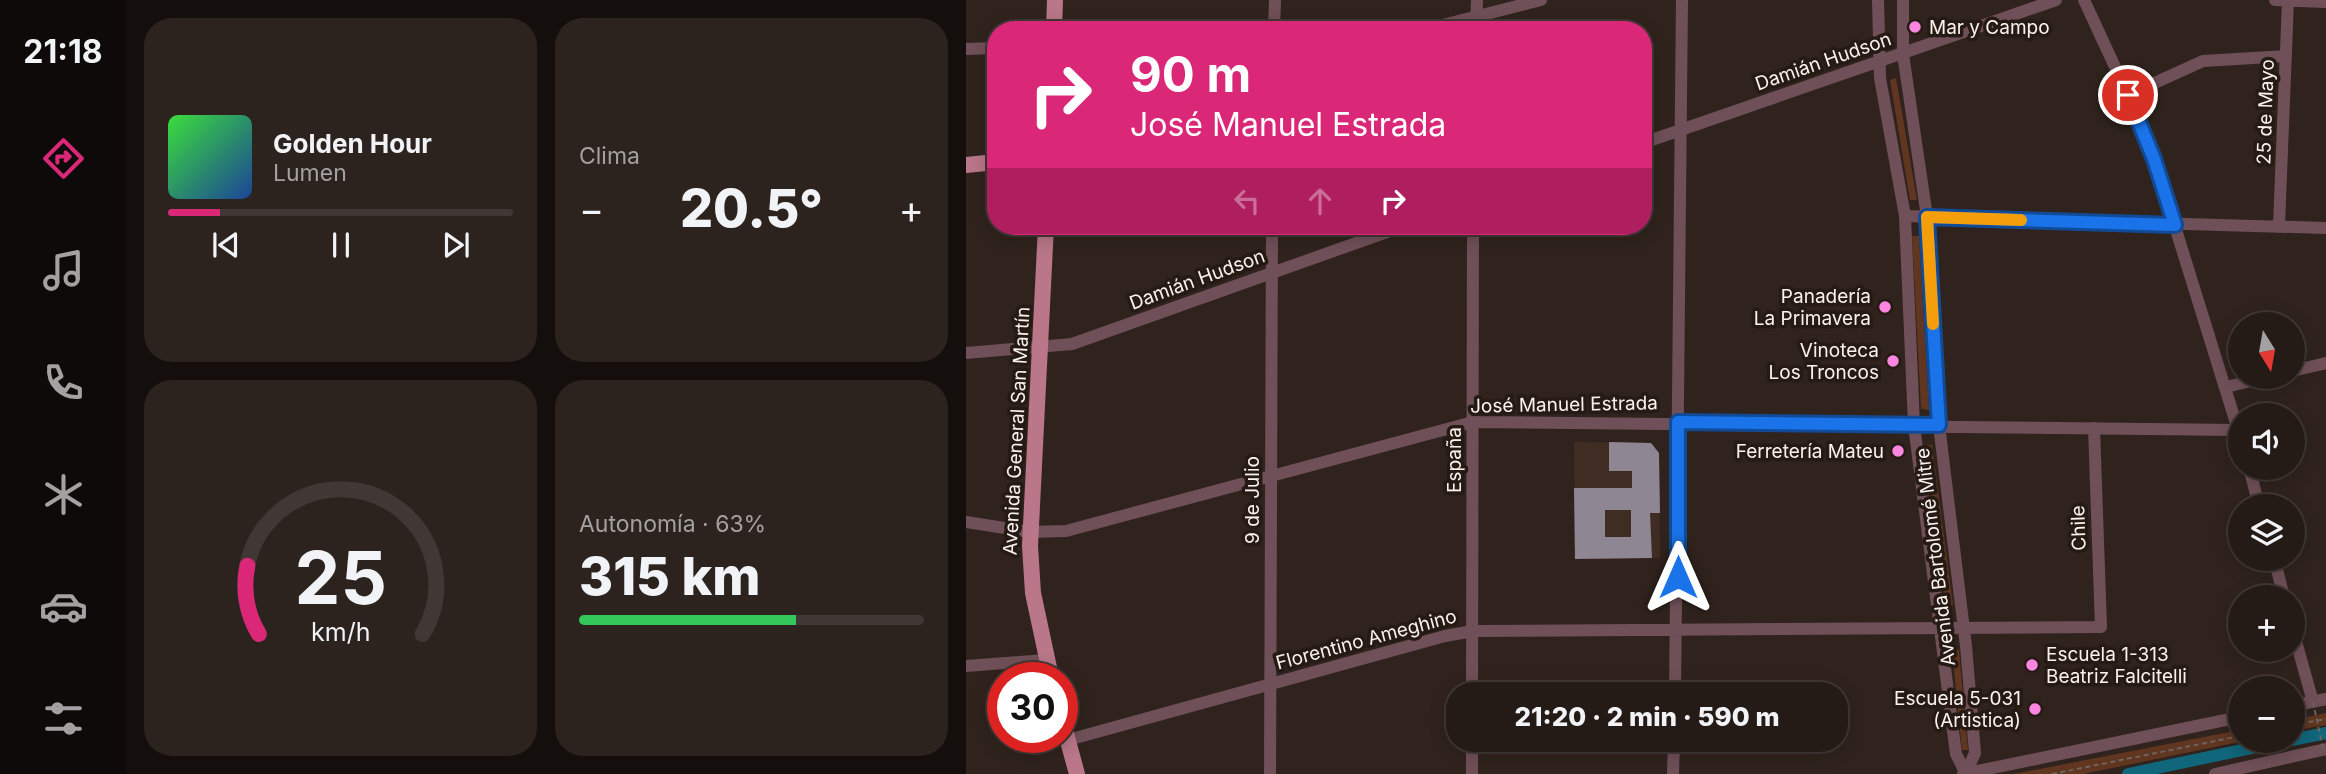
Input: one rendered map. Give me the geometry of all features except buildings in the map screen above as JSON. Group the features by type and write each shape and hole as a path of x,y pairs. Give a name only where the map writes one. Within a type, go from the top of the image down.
{"main road":[{"path":"1054,21 1055,0"},
{"path":"966,165 987,163"},
{"name":"Avenida General San Martín","path":"1046,235 1030,532 1032,593 1046,660"},
{"path":"1071,753 1077,774"}],"street":[{"path":"1274,21 1275,0"},
{"path":"1476,21 1477,0"},
{"path":"1482,21 1541,0"},
{"path":"1675,682 1682,0"},
{"name":"Avenida Bartolomé Mitre","path":"1878,0 1878,62 1905,216 1914,425 1956,754 1965,774"},
{"name":"Avenida Bartolomé Mitre","path":"1903,0 1903,54 1927,217 1939,425 1964,627 1975,752 1965,774"},
{"name":"Damián Hudson","path":"1652,140 2056,0"},
{"path":"2084,0 2154,159 2231,403"},
{"path":"2275,0 2326,2"},
{"name":"25 de Mayo","path":"2279,226 2288,0"},
{"path":"966,49 987,48"},
{"path":"2128,95 2203,61 2286,56"},
{"path":"1905,216 2326,228"},
{"name":"9 de Julio","path":"1270,774 1272,235"},
{"name":"Damián Hudson","path":"966,353 1072,344 1378,235"},
{"name":"España","path":"1472,682 1473,235"},
{"path":"2305,368 2326,363"},
{"name":"José Manuel Estrada","path":"966,522 1030,532 1066,531 1473,422 1939,425 2228,433"},
{"name":"Chile","path":"2094,428 2101,627"},
{"name":"Florentino Ameghino","path":"1078,737 1445,636 1472,631 2101,627"},
{"path":"966,666 1046,660"},
{"path":"2305,662 2319,701"},
{"path":"1965,774 2228,719"},
{"path":"2215,774 2325,749"},
{"path":"1472,752 1472,774"},
{"path":"1673,774 1674,752"}],"path":[{"path":"2319,701 2317,720 2325,749"},
{"path":"2305,722 2326,719"},
{"path":"2052,774 2228,738"}],"shaded area":[{"path":"1896,78 1917,200 1910,200 1890,80"},
{"path":"1912,236 1919,236 1929,410 1921,409"},
{"path":"1574,442 1651,443 1659,453 1660,558 1575,559"},
{"path":"1925,445 1932,445 1953,605 1945,605"},
{"path":"1952,650 1959,650 1968,750 1962,750"},
{"path":"2326,713 2326,725 2305,729 2305,717"},
{"path":"2228,732 2228,744 2083,774 2014,774"}],"waterway":[{"path":"2305,737 2326,733"},
{"path":"2128,774 2228,753"}],"slow traffic":[{"path":"1933,324 1927,217 2021,220"}],"place":[{"name":"Mar y Campo","path":"1915,27"},
{"name":"Panadería La Primavera","path":"1885,307"},
{"name":"Vinoteca Los Troncos","path":"1893,361"},
{"name":"Ferretería Mateu","path":"1898,451"},
{"name":"Escuela 1-313 Beatriz Falcitelli","path":"2032,665"},
{"name":"Escuela 5-031 (Artistica)","path":"2035,709"}],"route":[{"path":"1678,577 1678,422 1939,425 1927,217 2175,225 2154,159 2128,95"}]}
